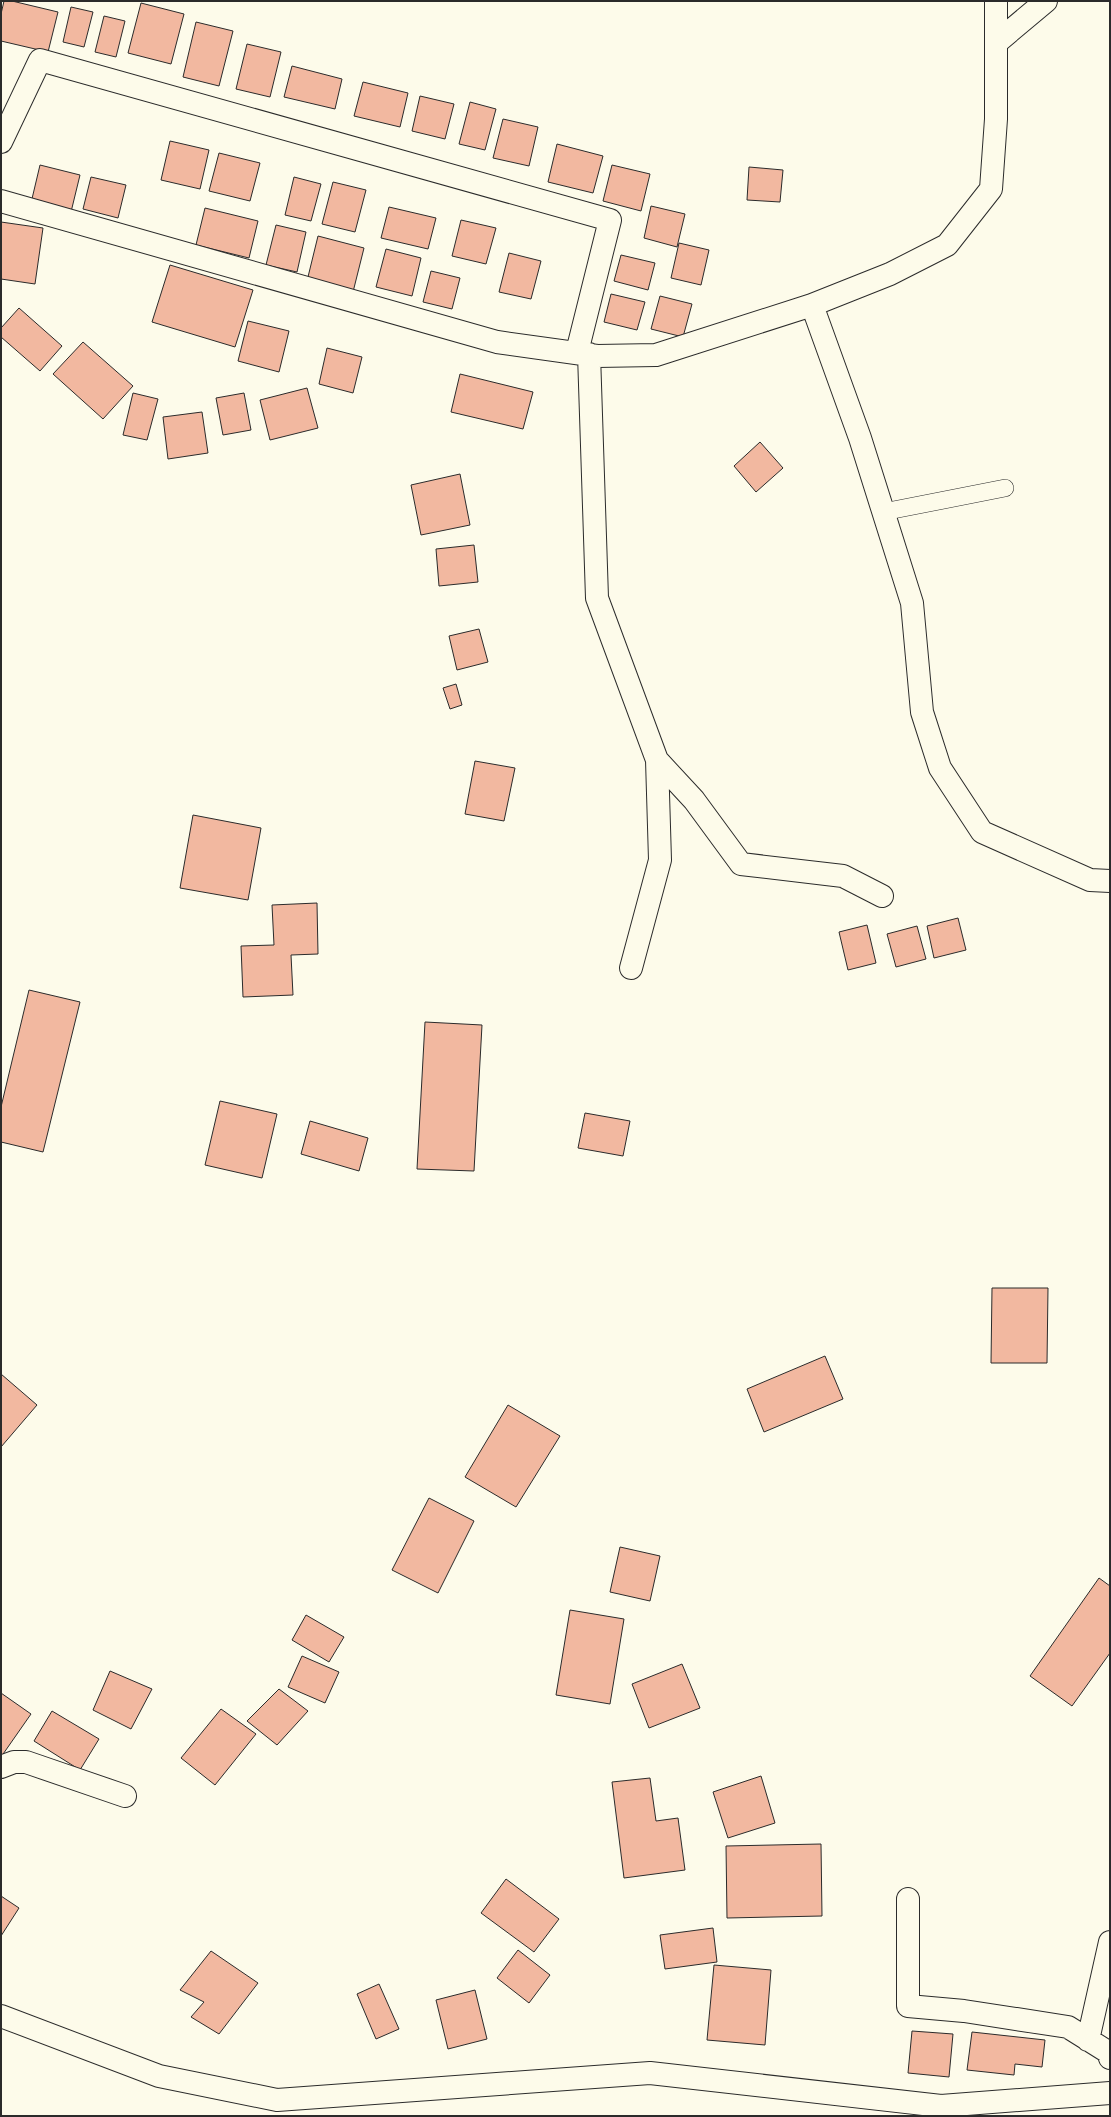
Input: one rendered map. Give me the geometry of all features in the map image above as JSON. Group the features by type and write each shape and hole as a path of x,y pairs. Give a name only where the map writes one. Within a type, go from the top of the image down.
{"street":[{"path":"1,201 497,342 597,356 656,354 812,305 890,274 947,245 991,189 996,119 996,1"},
{"path":"996,43 1046,1"},
{"path":"1,142 40,60 610,220 583,353 597,598 657,760 660,860 631,968"},
{"path":"812,305 860,438 912,603 922,712 940,768 982,832 1090,880 1110,881"},
{"path":"657,760 694,800 741,864 843,876 882,896"},
{"path":"1,1767 14,1762 26,1762 125,1796"},
{"path":"908,1900 908,2006 964,2011 1068,2027 1108,2052 1110,2058"},
{"path":"1088,2040 1110,1942"},
{"path":"1,2016 159,2076 277,2100 650,2073 938,2111 1110,2093"}],"lane":[{"path":"883,512 1005,488"}],"building":[{"path":"4,1 12,1 58,12 48,52 1,41 1,14"},
{"path":"141,3 184,14 171,64 128,53"},
{"path":"71,7 93,12 84,47 63,42"},
{"path":"104,16 125,21 116,57 95,52"},
{"path":"196,22 233,31 219,86 183,77"},
{"path":"247,44 281,52 270,97 236,89"},
{"path":"292,66 342,79 335,109 284,97"},
{"path":"363,82 408,93 400,127 354,116"},
{"path":"420,96 454,104 445,139 412,131"},
{"path":"470,102 496,109 485,150 459,144"},
{"path":"503,119 538,127 529,166 493,158"},
{"path":"170,141 209,150 200,189 161,180"},
{"path":"557,144 603,156 593,193 548,182"},
{"path":"219,153 260,163 250,201 209,191"},
{"path":"40,165 80,175 71,212 31,203"},
{"path":"612,165 650,174 641,211 603,201"},
{"path":"749,167 783,170 780,202 747,200"},
{"path":"91,177 126,185 118,218 83,209"},
{"path":"294,177 321,184 311,221 285,215"},
{"path":"333,182 366,190 355,232 322,224"},
{"path":"651,206 685,214 677,247 644,238"},
{"path":"389,207 436,218 428,249 381,238"},
{"path":"205,208 258,221 249,258 196,245"},
{"path":"461,220 496,228 486,264 452,256"},
{"path":"1,222 43,228 35,284 1,279"},
{"path":"276,225 306,232 297,272 266,265"},
{"path":"318,236 364,248 353,292 307,281"},
{"path":"679,243 709,250 701,285 671,278"},
{"path":"386,249 421,258 412,296 376,287"},
{"path":"509,253 541,261 531,299 499,292"},
{"path":"621,255 655,263 648,290 614,281"},
{"path":"170,265 253,290 235,347 152,322"},
{"path":"431,271 460,278 452,309 423,302"},
{"path":"611,294 645,302 637,330 604,322"},
{"path":"660,296 692,304 683,337 651,329"},
{"path":"19,308 62,346 40,371 1,337 1,328"},
{"path":"248,321 289,331 279,372 238,361"},
{"path":"83,342 133,386 103,419 53,374"},
{"path":"327,348 362,357 353,393 319,384"},
{"path":"460,374 533,392 523,429 451,412"},
{"path":"307,388 318,428 270,440 260,400"},
{"path":"133,393 158,399 147,440 123,435"},
{"path":"244,393 251,430 223,435 216,398"},
{"path":"202,412 208,453 168,459 163,417"},
{"path":"760,442 783,468 756,492 734,466"},
{"path":"460,474 470,525 421,535 411,485"},
{"path":"474,545 478,582 439,586 436,549"},
{"path":"479,629 488,662 457,670 449,636"},
{"path":"456,684 462,705 450,709 443,688"},
{"path":"475,761 515,768 504,821 465,814"},
{"path":"193,815 261,828 248,900 180,888"},
{"path":"317,903 318,954 291,955 293,995 243,997 241,946 274,945 272,905"},
{"path":"958,918 966,950 934,958 927,926"},
{"path":"867,925 876,963 848,970 839,932"},
{"path":"917,926 926,959 896,967 887,934"},
{"path":"29,990 80,1002 43,1152 1,1142 1,1107"},
{"path":"425,1022 482,1025 474,1171 417,1169"},
{"path":"220,1101 277,1114 262,1178 205,1165"},
{"path":"585,1113 630,1121 623,1156 578,1148"},
{"path":"310,1121 368,1138 359,1171 301,1154"},
{"path":"992,1288 1048,1288 1047,1363 991,1363"},
{"path":"825,1356 843,1399 764,1432 747,1389"},
{"path":"1,1374 37,1405 1,1447"},
{"path":"508,1405 560,1436 516,1507 465,1477"},
{"path":"429,1498 474,1521 438,1593 392,1570"},
{"path":"620,1547 660,1556 650,1601 610,1592"},
{"path":"1099,1578 1110,1586 1110,1653 1072,1706 1030,1676"},
{"path":"570,1610 624,1619 610,1704 556,1695"},
{"path":"306,1615 344,1637 329,1662 292,1640"},
{"path":"302,1656 339,1672 325,1703 288,1687"},
{"path":"682,1664 700,1708 649,1728 632,1684"},
{"path":"110,1671 152,1689 131,1729 93,1710"},
{"path":"279,1689 308,1711 277,1745 247,1721"},
{"path":"1,1693 31,1714 1,1757"},
{"path":"221,1709 256,1734 215,1785 181,1758"},
{"path":"52,1711 99,1739 80,1770 34,1741"},
{"path":"761,1776 775,1823 728,1838 713,1792"},
{"path":"650,1778 656,1821 678,1818 685,1870 624,1878 612,1782"},
{"path":"821,1844 822,1916 727,1918 726,1846"},
{"path":"506,1879 559,1919 534,1952 481,1913"},
{"path":"1,1896 19,1908 1,1936"},
{"path":"713,1928 717,1962 665,1969 660,1935"},
{"path":"518,1950 550,1975 529,2003 497,1978"},
{"path":"211,1951 258,1983 219,2034 191,2017 204,2002 180,1990"},
{"path":"714,1965 771,1970 765,2045 707,2040"},
{"path":"379,1984 399,2029 376,2039 357,1994"},
{"path":"475,1990 487,2039 448,2049 436,2000"},
{"path":"912,2031 953,2034 949,2077 908,2073"},
{"path":"972,2032 1045,2040 1042,2067 1015,2064 1014,2075 967,2070"}]}
